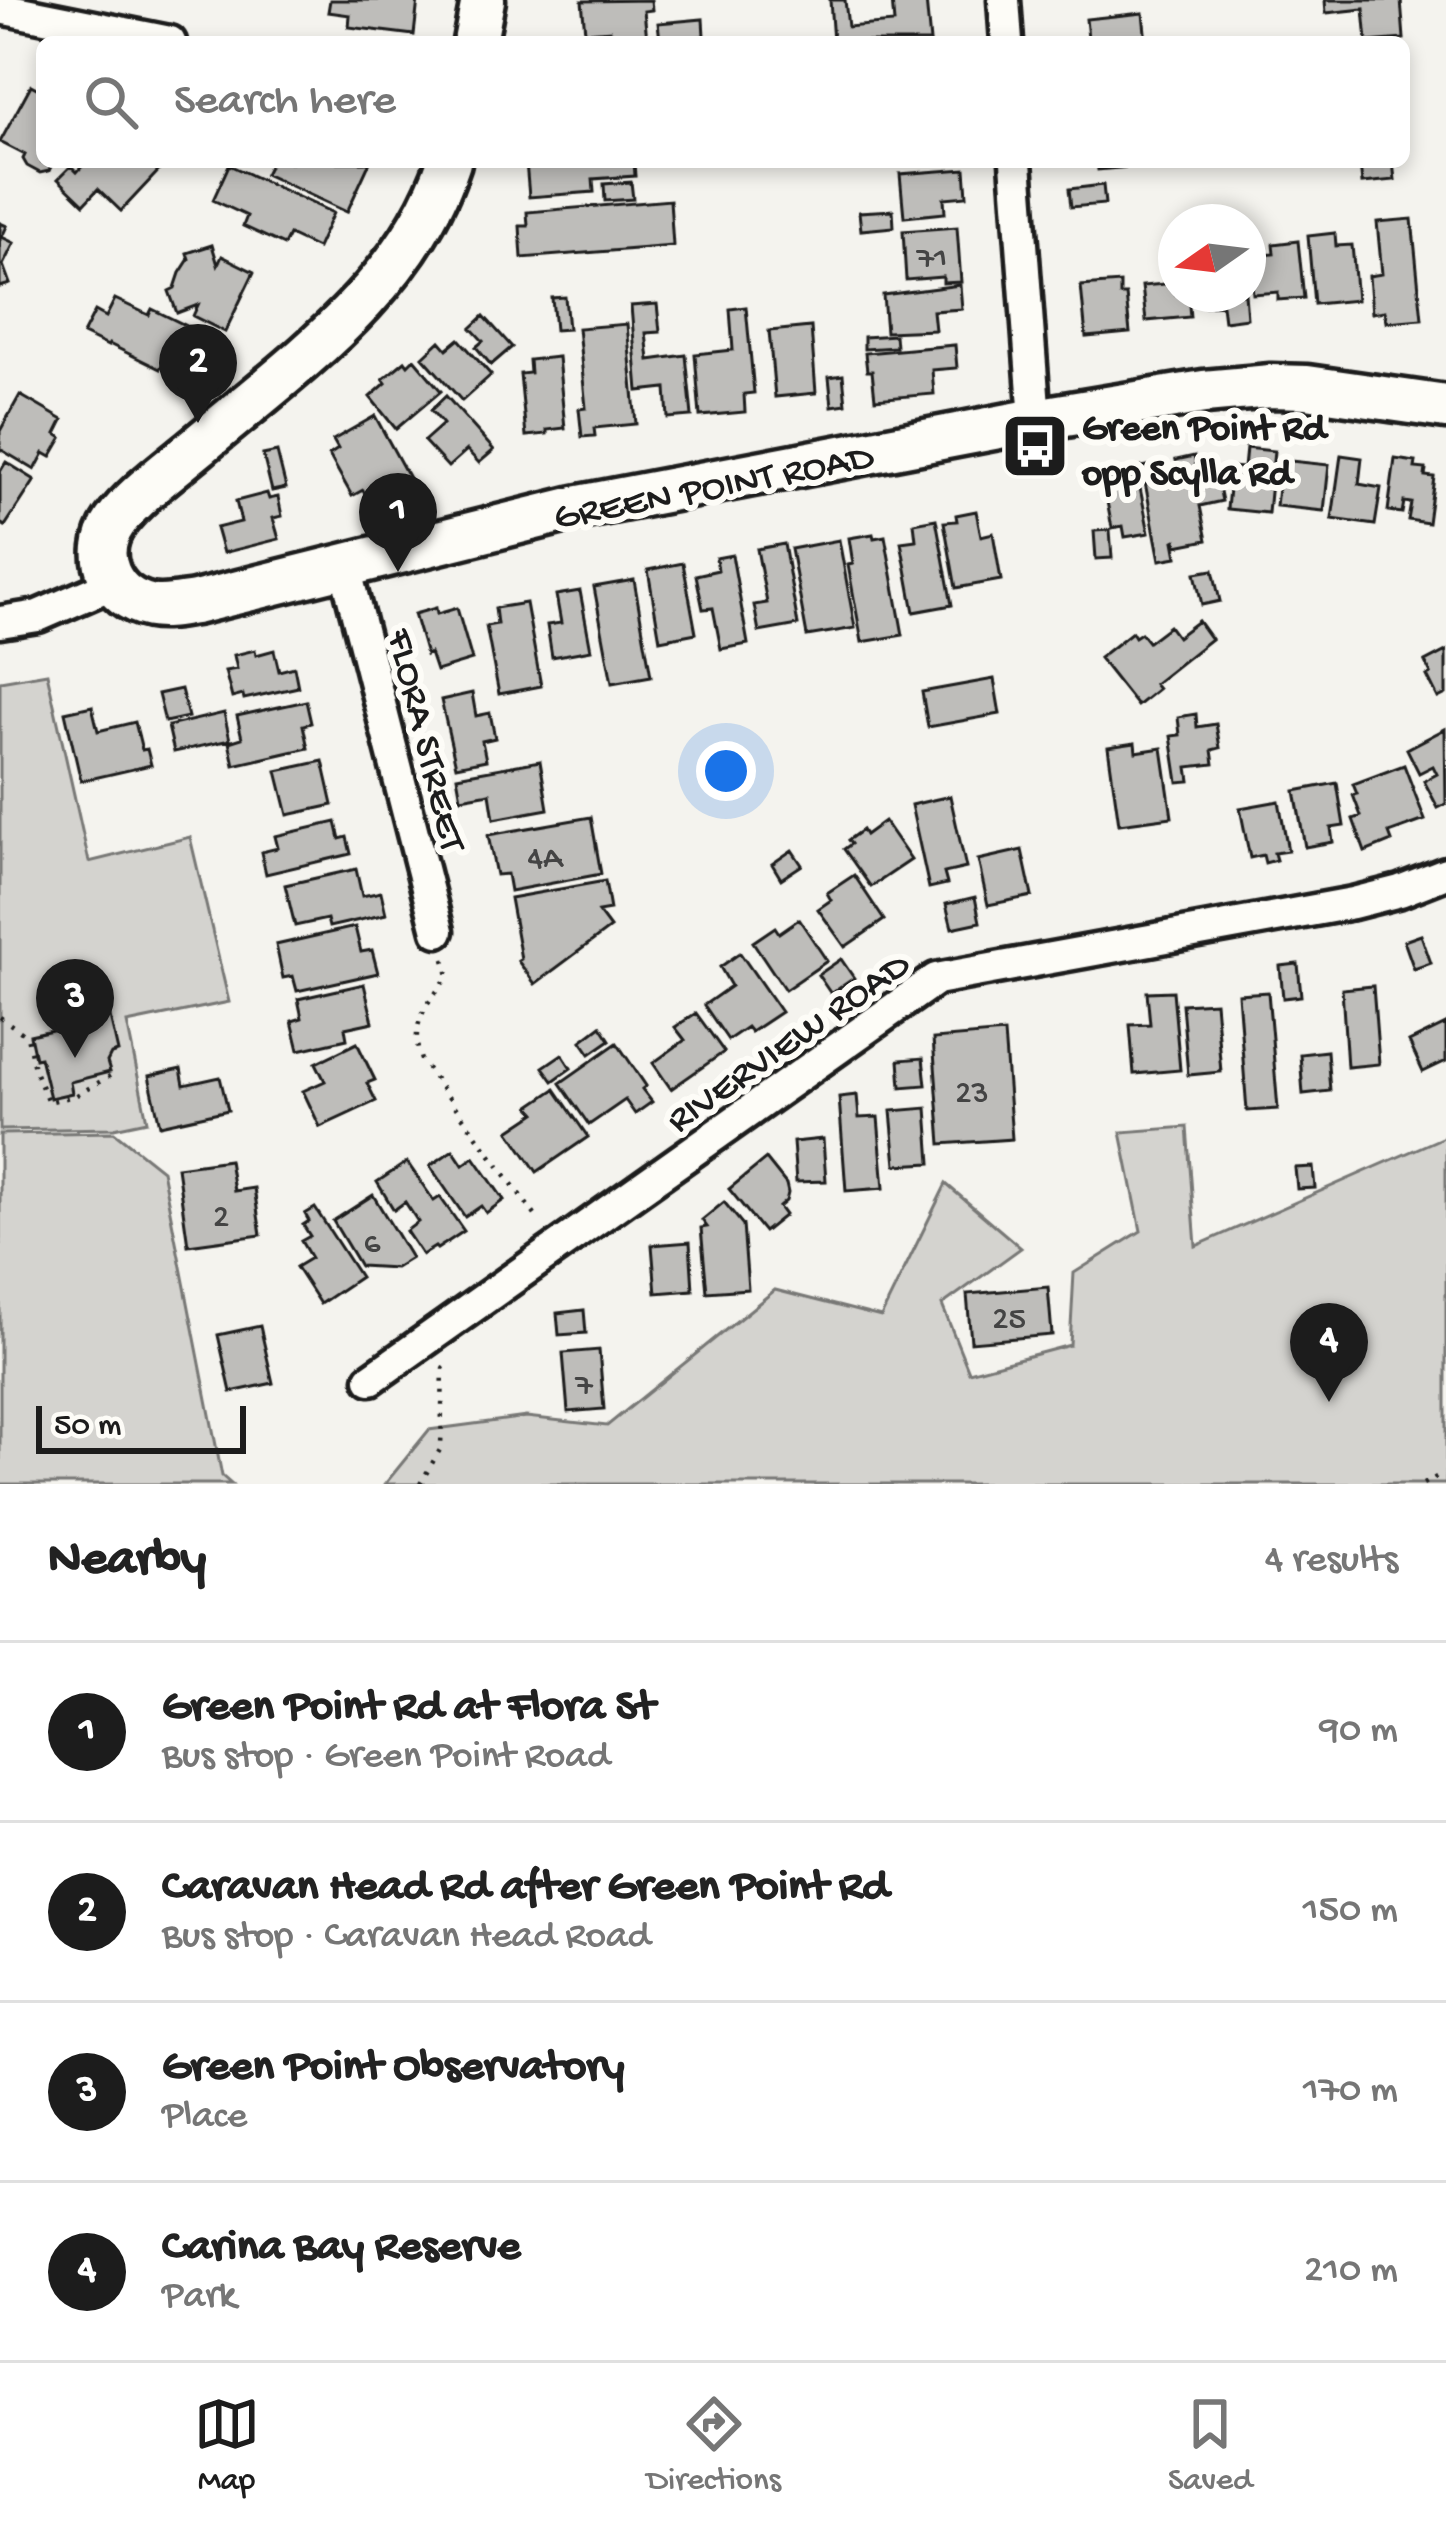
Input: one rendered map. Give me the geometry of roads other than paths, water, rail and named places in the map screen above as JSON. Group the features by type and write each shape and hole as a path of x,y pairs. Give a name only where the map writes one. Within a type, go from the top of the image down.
{"street":[{"path":"476,36 483,0"},
{"path":"1004,0 1007,36"},
{"path":"0,8 140,36"},
{"path":"0,622 38,616 114,583 104,556 116,520 307,355 379,285 431,207 447,168"},
{"path":"1016,168 1035,420"},
{"name":"GREEN POINT ROAD","path":"114,583 121,593 143,605 169,607 222,598 575,508 1204,392 1271,386 1446,407"},
{"name":"FLORA STREET","path":"346,567 438,931"},
{"name":"RIVERVIEW ROAD","path":"371,1379 936,979 1353,903 1446,873"}],"place":[{"name":"Caravan Head Rd after Green Point Rd","path":"198,423"},
{"name":"Green Point Rd opp Scylla Rd","path":"1035,446"},
{"name":"Green Point Rd at Flora St","path":"398,572"},
{"name":"Green Point Observatory","path":"75,1058"},
{"name":"Carina Bay Reserve","path":"1329,1402"}]}
